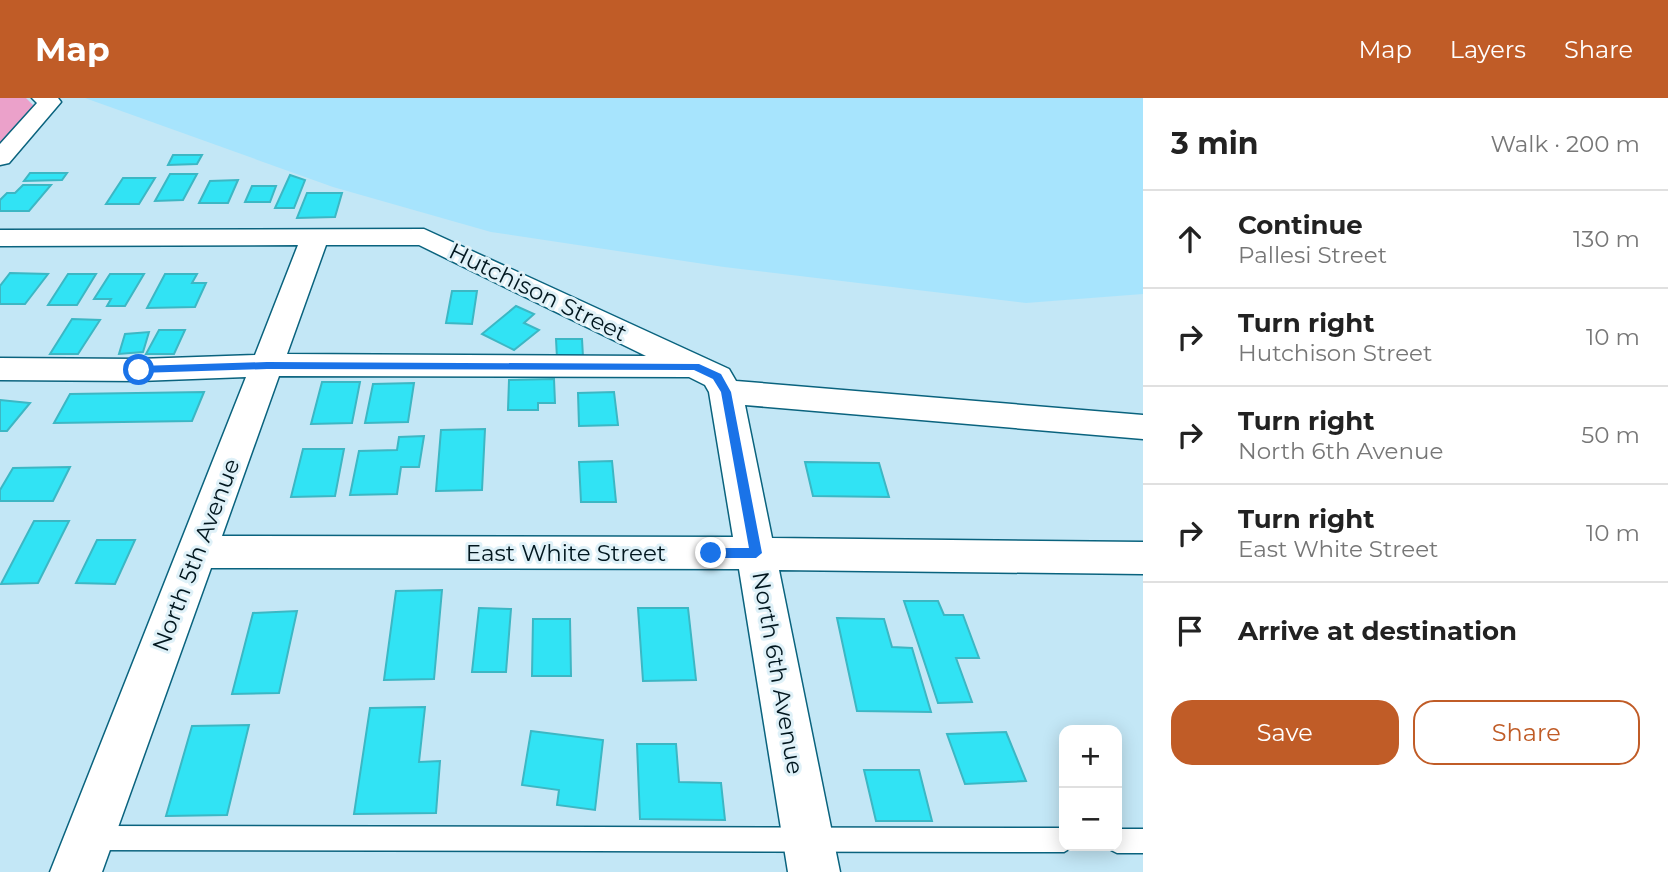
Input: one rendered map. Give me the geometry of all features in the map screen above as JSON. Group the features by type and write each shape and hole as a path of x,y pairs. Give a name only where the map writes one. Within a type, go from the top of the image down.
{"street":[{"path":"0,158 47,100"},
{"name":"Hutchison Street","path":"0,238 424,237 711,379 1143,427"},
{"name":"North 5th Avenue","path":"82,855 199,552 315,238"},
{"path":"0,369 139,370 267,365 711,379"},
{"name":"North 6th Avenue","path":"711,379 756,553 811,855"},
{"name":"East White Street","path":"199,552 756,553 1143,558"}],"lane":[{"path":"82,855 811,855 1059,840"},
{"path":"1122,841 1143,841"}],"shaded area":[{"path":"0,98 26,98 36,108 0,143"},
{"path":"85,98 1143,98 1143,294 1026,303 724,267 491,232 333,187"}],"building":[{"path":"173,155 202,155 197,164 168,165"},
{"path":"30,173 67,173 62,180 24,181"},
{"path":"170,174 197,174 183,200 155,201"},
{"path":"290,175 305,180 294,208 275,208"},
{"path":"123,178 155,178 139,204 106,204"},
{"path":"238,180 228,203 199,203 210,181"},
{"path":"23,185 51,185 29,211 0,211 0,200 7,193 15,193"},
{"path":"252,186 276,186 270,202 245,202"},
{"path":"307,193 342,193 335,217 297,218"},
{"path":"10,273 48,274 25,304 0,304 0,286"},
{"path":"68,274 96,274 77,305 48,305"},
{"path":"110,274 144,274 125,306 107,306 111,299 94,299"},
{"path":"165,274 197,274 192,283 206,283 195,307 147,308"},
{"path":"452,291 477,291 472,324 446,323"},
{"path":"516,306 534,314 524,323 539,330 514,350 482,334"},
{"path":"72,319 100,320 78,354 50,354"},
{"path":"159,330 185,330 174,354 146,354"},
{"path":"149,332 143,352 119,354 125,334"},
{"path":"556,339 582,339 583,357 557,358"},
{"path":"554,379 555,403 538,403 538,410 508,410 509,380"},
{"path":"322,382 360,382 352,423 311,424"},
{"path":"414,383 408,422 365,423 373,384"},
{"path":"204,392 192,421 54,423 70,394"},
{"path":"614,392 618,425 579,426 578,393"},
{"path":"0,400 30,403 7,431 0,431"},
{"path":"485,429 482,490 436,491 441,430"},
{"path":"424,436 419,467 401,467 397,494 350,495 359,451 397,450 399,437"},
{"path":"303,449 344,449 335,496 291,497"},
{"path":"612,461 616,502 581,502 579,462"},
{"path":"805,462 879,463 889,497 813,496"},
{"path":"70,467 53,501 0,501 0,490 13,468"},
{"path":"34,521 69,521 38,583 1,584"},
{"path":"97,540 135,540 115,584 76,583"},
{"path":"442,590 434,679 384,680 396,591"},
{"path":"904,601 938,601 944,615 963,615 979,658 956,658 972,702 938,703"},
{"path":"479,608 511,609 506,672 472,672"},
{"path":"638,608 688,608 696,680 643,681"},
{"path":"297,611 279,693 232,694 253,613"},
{"path":"837,618 884,619 892,647 912,648 931,712 857,711"},
{"path":"533,619 570,619 571,676 532,676"},
{"path":"425,707 419,762 440,761 436,813 354,814 370,708"},
{"path":"249,725 227,815 166,816 192,726"},
{"path":"531,731 603,740 595,810 557,805 559,790 522,785"},
{"path":"1006,732 1026,781 965,784 947,734"},
{"path":"637,744 676,744 679,782 721,783 725,820 640,819"},
{"path":"864,770 919,770 932,821 876,821"}],"route":[{"path":"139,370 267,365 696,367 717,377 726,392 756,553 711,553"}]}
